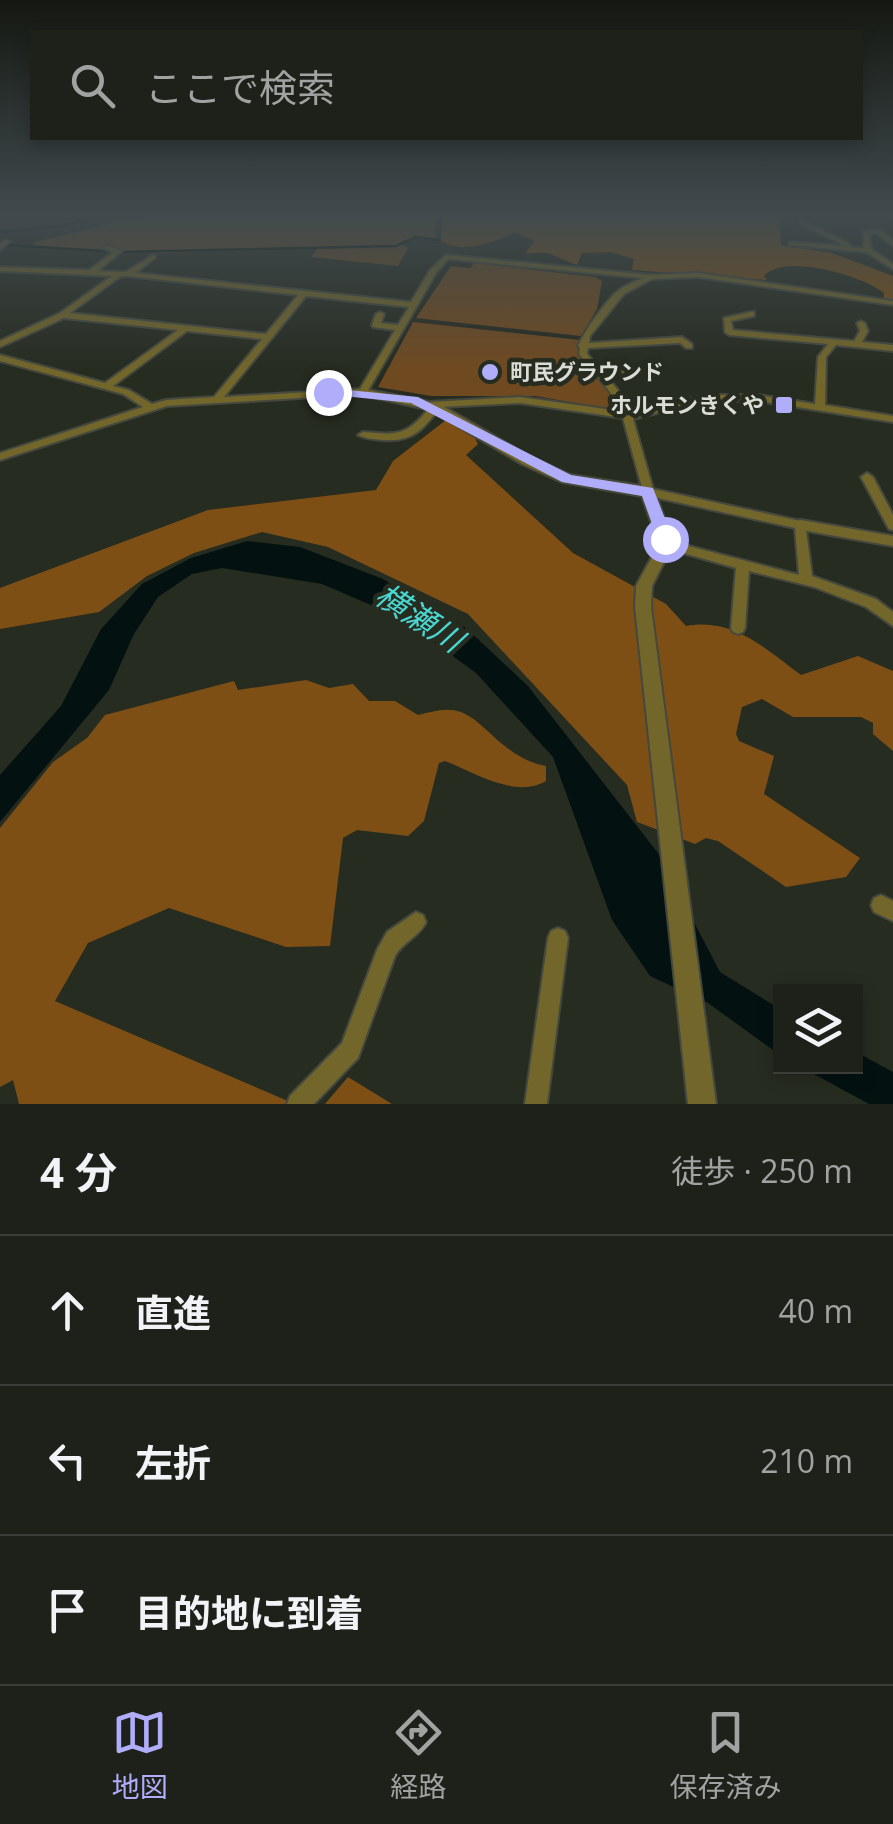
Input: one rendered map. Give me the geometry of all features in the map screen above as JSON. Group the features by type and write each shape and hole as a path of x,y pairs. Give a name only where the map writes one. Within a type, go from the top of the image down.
{"street":[{"path":"90,273 99,267"},
{"path":"0,344 63,315 137,267"},
{"path":"363,392 438,267"},
{"path":"552,267 651,277 720,276 893,303"},
{"path":"0,270 124,274 414,304"},
{"path":"0,280 17,271"},
{"path":"582,346 621,292 651,277"},
{"path":"218,398 304,293"},
{"path":"380,314 376,325 402,328"},
{"path":"751,314 727,320 729,332 893,348"},
{"path":"63,315 266,337"},
{"path":"858,342 862,324"},
{"path":"107,386 186,328"},
{"path":"582,346 682,340 689,346"},
{"path":"820,406 822,358 834,342"},
{"path":"582,346 593,368 614,391 636,436 648,492 666,544 644,586 643,608 702,1104"},
{"path":"0,358 107,386 139,397 149,407"},
{"path":"593,368 624,366 629,376"},
{"path":"0,456 70,437 149,407 218,398 363,392 432,406 520,400 627,415 648,414 705,398 820,406 893,418"},
{"path":"363,435 403,439 414,434 432,406"},
{"path":"432,406 557,475 584,484 648,492 893,541"},
{"path":"868,477 893,526"},
{"path":"800,525 803,573 812,583"},
{"path":"666,544 812,583 871,603 893,620"},
{"path":"738,628 743,566"},
{"path":"298,1104 350,1050 382,960 394,938 416,922"},
{"path":"536,1104 558,938"}],"shaded area":[{"name":"町民グラウンド","path":"451,267 504,267 595,277 602,281 597,309 581,336 416,318"},
{"path":"633,267 786,267 764,276 767,280 632,270"},
{"path":"797,267 868,267 893,276 893,301 884,300 884,293 858,280"},
{"name":"町民グラウンド","path":"413,322 580,340 581,358 609,388 618,406 610,409 535,396 431,396 378,387"},
{"path":"446,420 475,438 478,444 466,455 573,553 666,604 686,626 703,624 734,631 801,675 858,656 893,671 893,751 873,734 873,723 861,717 793,717 762,699 742,707 736,734 739,741 774,756 764,794 860,858 846,877 786,887 718,841 706,838 695,844 637,822 627,785 468,614 328,547 262,532 194,553 147,576 99,612 0,629 0,588 208,510 376,490 393,461"},
{"path":"306,680 329,688 353,684 369,701 395,701 418,715 442,710 461,712 516,754 546,766 546,781 534,786 509,786 445,761 439,763 424,821 408,836 357,830 343,838 330,946 286,947 169,908 88,943 55,1001 295,1104 19,1104 13,1080 0,1087 0,828 53,762 87,738 105,715 234,681 238,690"},
{"path":"348,1077 392,1104 325,1104"}],"water":[{"name":"横瀬川","path":"247,541 300,547 383,579 466,628 528,686 658,853 720,972 773,1005 773,1050 708,1003 650,976 612,920 553,757 476,673 401,618 322,584 222,568 192,574 158,597 134,634 109,690 0,822 0,775 61,706 101,629 142,584 191,558"},
{"path":"863,1056 893,1072 893,1104 869,1104 814,1074 863,1074"}],"place":[{"name":"町民グラウンド","path":"490,372"},
{"name":"ホルモンきくや","path":"784,405"}],"route":[{"path":"328,392 363,392 414,400 435,407 527,462 567,479 648,492 665,539"}]}
